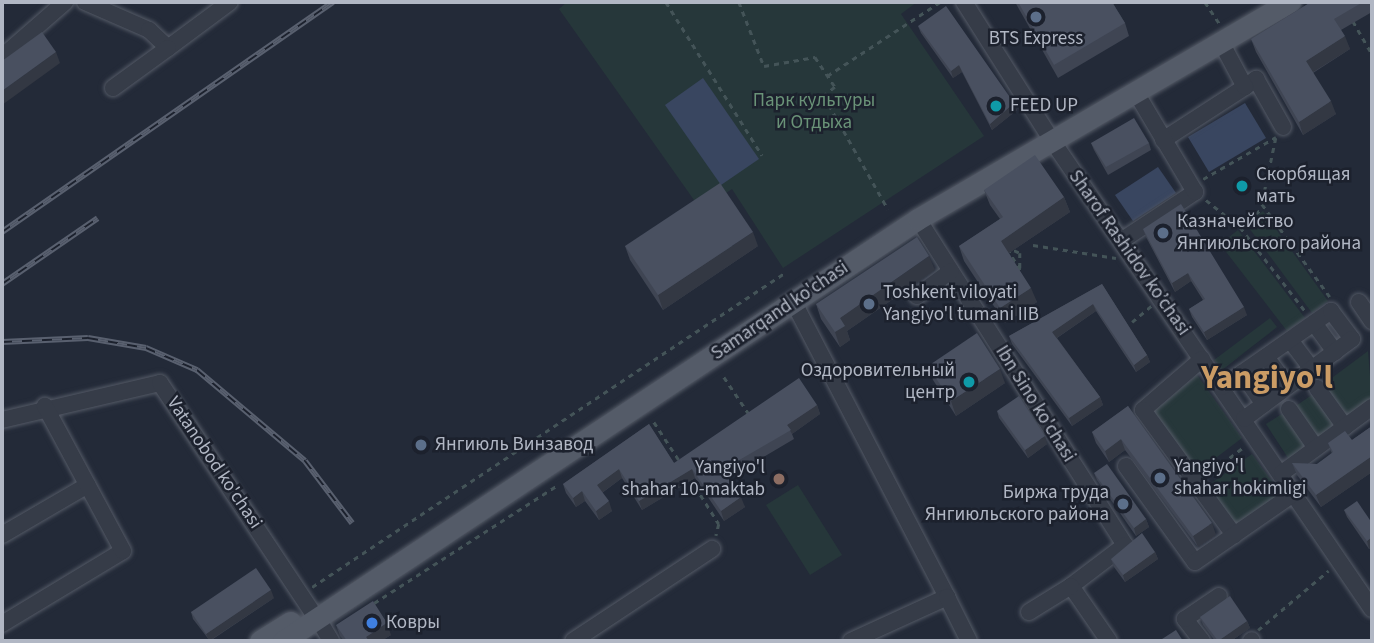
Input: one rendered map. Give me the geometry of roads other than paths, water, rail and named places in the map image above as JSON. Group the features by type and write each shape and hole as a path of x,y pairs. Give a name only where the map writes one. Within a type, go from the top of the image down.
{"main road":[{"name":"Samarqand ko'chasi","path":"788,289 918,219 1049,135 1135,91 1222,34 1264,2"},
{"name":"Samarqand ko'chasi","path":"260,641 788,289 1222,34 1290,2"},
{"name":"Samarqand ko'chasi","path":"283,641 310,608"}],"street":[{"path":"2,57 65,2"},
{"path":"85,2 149,30 168,48"},
{"path":"113,88 230,2"},
{"name":"Sharof Rashidov ko’chasi","path":"964,2 1049,135 1202,359 1342,560 1366,585 1372,609"},
{"path":"1222,34 1245,87"},
{"path":"1163,140 1256,79 1277,130"},
{"path":"1121,241 1193,189 1135,91"},
{"name":"Ibn Sino ko'chasi","path":"918,219 1125,545 1071,586"},
{"path":"917,296 951,271"},
{"path":"788,289 969,641"},
{"path":"1359,302 1372,321"},
{"path":"1222,387 1331,311 1352,340 1244,419"},
{"path":"1290,340 1312,369"},
{"path":"1266,357 1288,386"},
{"path":"1202,359 1143,410 1234,535"},
{"path":"1242,373 1264,404"},
{"name":"Vatanobod ko'chasi","path":"2,420 45,407 160,383 331,641"},
{"path":"1317,388 1345,427"},
{"path":"2,624 123,551 45,407"},
{"path":"1282,473 1372,407"},
{"path":"1289,409 1316,448"},
{"path":"1126,466 1195,562 1296,492"},
{"path":"2,535 88,485"},
{"path":"573,641 712,549"},
{"path":"1029,611 1071,586 1109,641"},
{"path":"1202,641 1185,619 1219,596"},
{"path":"851,641 947,597"}],"water":[{"path":"703,78 759,159 721,185 665,105"},
{"path":"1245,103 1266,138 1209,172 1188,137"},
{"path":"1158,167 1176,193 1133,221 1115,195"}],"railway":[{"path":"2,232 333,2"},
{"path":"2,284 98,218"},
{"path":"2,342 88,338 146,348 197,370 305,461 352,523"}],"place":[{"name":"BTS Express","path":"1036,17"},
{"name":"FEED UP","path":"996,106"},
{"name":"Скорбящая мать","path":"1242,186"},
{"name":"Казначейство Янгиюльского района","path":"1163,233"},
{"name":"Toshkent viloyati Yangiyo'l tumani IIB","path":"869,304"},
{"name":"Оздоровительный центр","path":"969,382"},
{"name":"Янгиюль Винзавод","path":"421,445"},
{"name":"Yangiyo'l shahar hokimligi","path":"1160,478"},
{"name":"Yangiyo'l shahar 10-maktab","path":"779,479"},
{"name":"Биржа труда Янгиюльского района","path":"1123,504"},
{"name":"Ковры","path":"372,623"}],"district":[{"name":"Yangiyo'l","path":"1267,378"}],"park label":[{"name":"Парк культуры и Отдыха","path":"814,112"}]}
